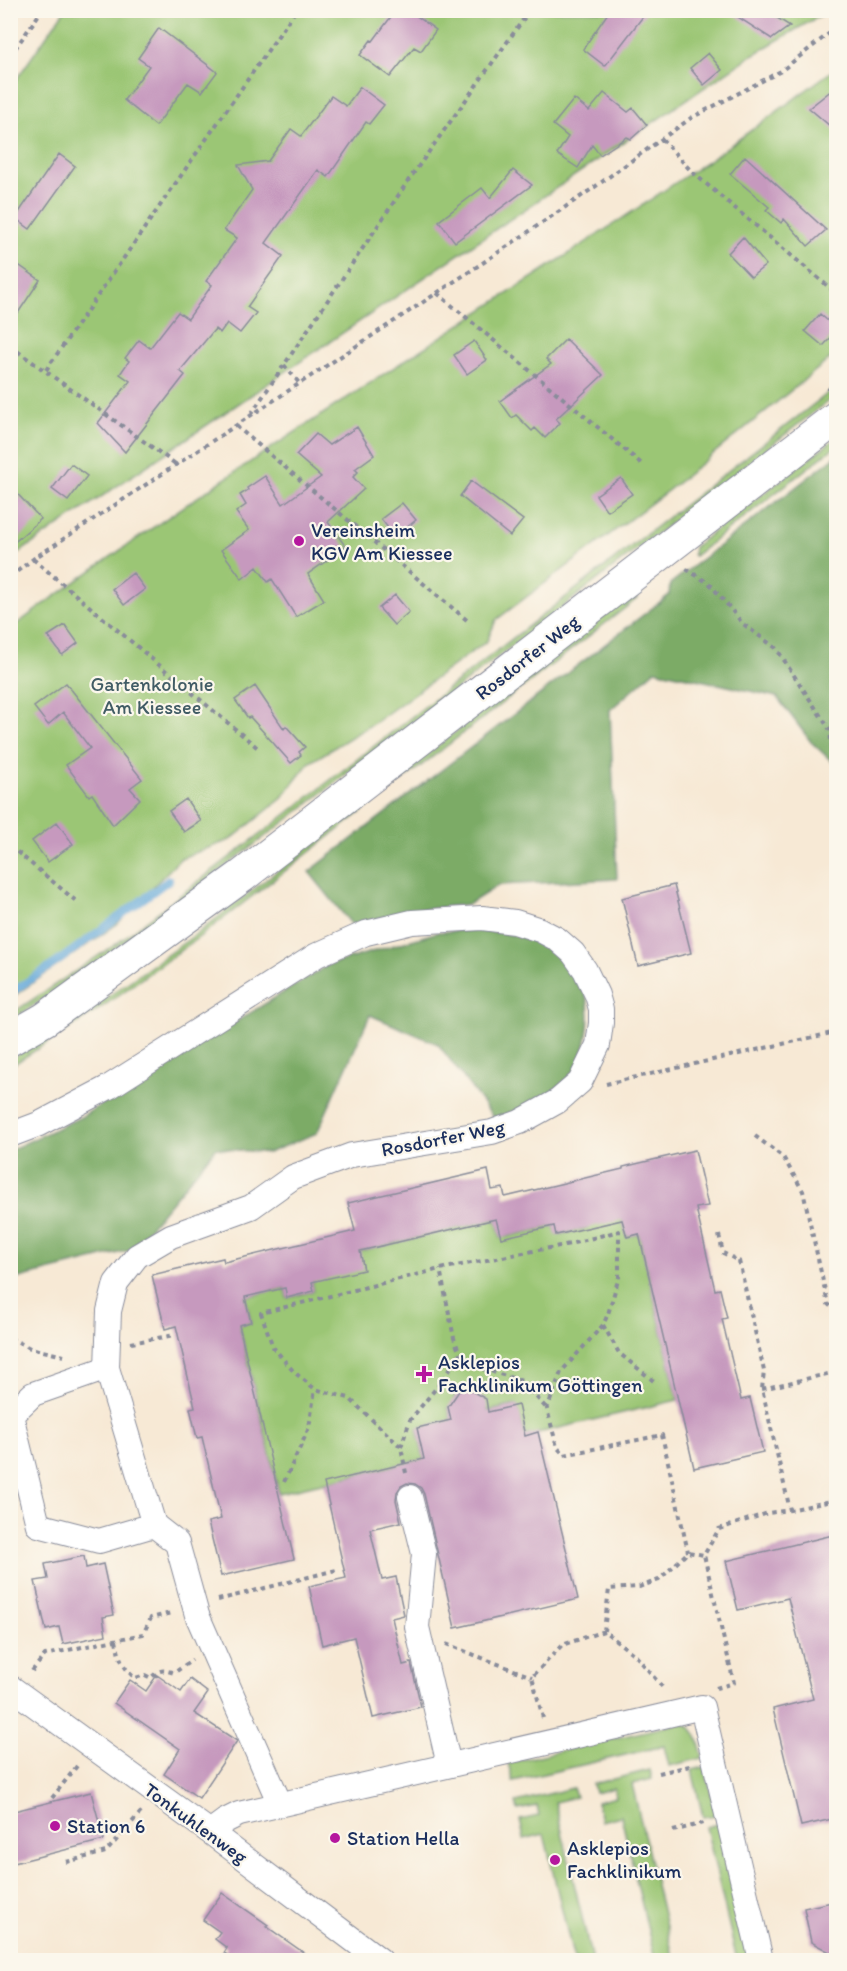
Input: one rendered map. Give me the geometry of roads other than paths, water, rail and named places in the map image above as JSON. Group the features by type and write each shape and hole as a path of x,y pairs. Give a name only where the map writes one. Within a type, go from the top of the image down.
{"main road":[{"name":"Rosdorfer Weg","path":"10,1039 45,1019 242,876 837,418"}],"street":[{"name":"Rosdorfer Weg","path":"10,1135 39,1124 109,1087 317,955 366,933 412,922 482,918 515,922 540,930 557,939 573,953 585,970 597,995 601,1009 598,1045 580,1082 558,1101 520,1122 492,1132 352,1155 293,1177 251,1207 171,1236 137,1256 116,1283 109,1311 107,1368 154,1526"},
{"path":"107,1368 33,1394 11,1415 38,1525 99,1541 154,1526 177,1543 197,1615 280,1804"},
{"path":"410,1497 424,1554 417,1627 449,1765"},
{"name":"Tonkuhlenweg","path":"10,1687 380,1960"},
{"path":"210,1833 225,1821 239,1814 692,1709 714,1760 761,1960"}],"waterway":[{"path":"10,993 57,962 169,880"}],"place":[{"name":"Vereinsheim KGV Am Kiessee","path":"299,541"},
{"name":"Asklepios Fachklinikum Göttingen","path":"424,1374"},
{"name":"Station 6","path":"55,1826"},
{"name":"Station Hella","path":"335,1838"},
{"name":"Asklepios Fachklinikum","path":"555,1860"}],"park label":[{"name":"Gartenkolonie Am Kiessee","path":"152,696"}]}
